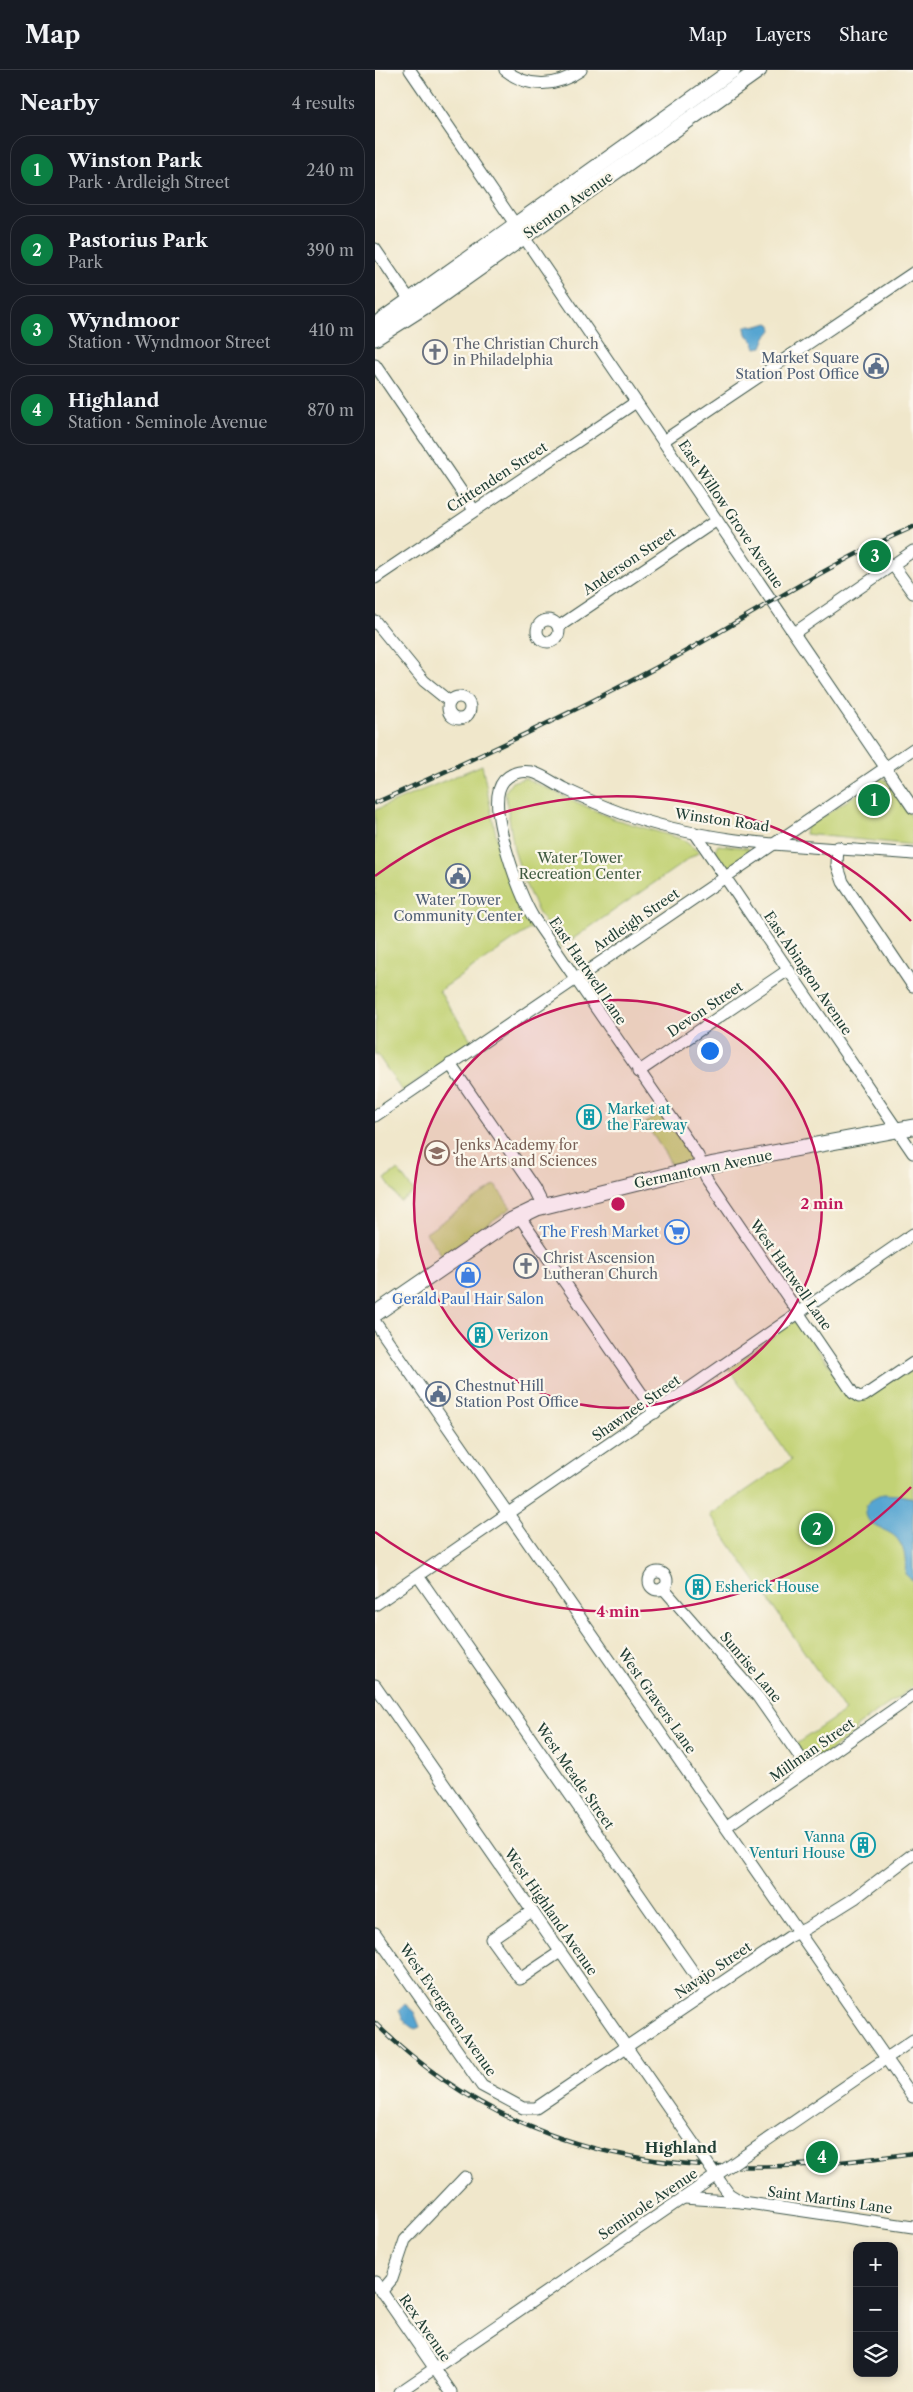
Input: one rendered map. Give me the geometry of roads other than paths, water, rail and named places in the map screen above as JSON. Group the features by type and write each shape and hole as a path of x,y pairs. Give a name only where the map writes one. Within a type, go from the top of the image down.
{"main road":[{"name":"Stenton Avenue","path":"519,231 733,70"},
{"name":"Stenton Avenue","path":"375,338 413,305 519,231 759,70"},
{"name":"Stenton Avenue","path":"375,325 413,305"},
{"name":"Germantown Avenue","path":"375,1314 519,1216 544,1206 702,1167 913,1127"}],"street":[{"name":"East Willow Grove Avenue","path":"410,70 913,808"},
{"path":"505,70 523,80 546,84 569,78 581,70"},
{"path":"375,249 413,305"},
{"path":"663,442 913,273"},
{"path":"375,365 474,510"},
{"name":"Crittenden Street","path":"375,578 636,402"},
{"name":"Anderson Street","path":"558,626 717,520"},
{"path":"794,634 913,551"},
{"path":"893,565 913,593"},
{"path":"375,621 424,681 450,702"},
{"name":"Ardleigh Street","path":"375,1116 913,749"},
{"name":"Winston Road","path":"509,776 520,772 533,772 577,795 622,814 695,833 777,843 913,854"},
{"name":"East Hartwell Lane","path":"509,776 501,785 497,803 512,867 528,910 638,1072 698,1156 702,1167"},
{"name":"East Abington Avenue","path":"695,833 913,1153"},
{"path":"837,847 838,869 846,888 913,986"},
{"name":"Devon Street","path":"638,1072 788,970"},
{"path":"450,1064 535,1188 544,1206"},
{"name":"West Hartwell Lane","path":"702,1167 706,1177 797,1314 810,1329 853,1393 859,1397 867,1394 913,1363"},
{"path":"519,1216 655,1414"},
{"name":"Shawnee Street","path":"375,1605 655,1414 913,1234"},
{"name":"West Gravers Lane","path":"375,1322 727,1826 913,2097"},
{"name":"West Meade Street","path":"418,1576 707,1992"},
{"name":"Sunrise Lane","path":"663,1588 758,1696 809,1770"},
{"name":"West Highland Avenue","path":"375,1685 718,2179"},
{"name":"Millman Street","path":"727,1826 913,1696"},
{"name":"Navajo Street","path":"529,2109 542,2105 707,1992 798,1932 855,1898 913,1854"},
{"path":"532,1911 491,1940 520,1979 560,1952"},
{"name":"West Evergreen Avenue","path":"375,1933 482,2086 518,2106 529,2109"},
{"name":"Seminole Avenue","path":"401,2392 705,2182 718,2179 741,2158 913,2040"},
{"path":"378,2287 392,2279 405,2240 465,2177"},
{"path":"718,2179 729,2194 742,2202"},
{"name":"Saint Martins Lane","path":"684,2198 742,2202 913,2227"},
{"name":"Rex Avenue","path":"378,2287 451,2392"}],"water":[{"path":"768,323 771,325 772,330 766,337 762,347 756,348 752,339 746,334 745,328 749,325 758,326"},
{"path":"883,1494 913,1498 913,1581 905,1574 905,1557 903,1548 898,1540 868,1520 866,1507 871,1500"},
{"path":"405,2004 414,2012 420,2027 415,2029 403,2020 399,2010"}],"railway":[{"path":"375,803 601,697 674,658 852,556 913,527"},
{"path":"375,2023 434,2073 495,2111 560,2138 626,2156 695,2165 766,2166 839,2162 913,2153"}],"place":[{"name":"The Christian Church in Philadelphia","path":"435,352"},
{"name":"Market Square Station Post Office","path":"876,366"},
{"name":"Wyndmoor","path":"875,556"},
{"name":"Winston Park","path":"874,800"},
{"name":"Water Tower Community Center","path":"458,876"},
{"name":"Market at the Fareway","path":"589,1117"},
{"name":"Jenks Academy for the Arts and Sciences","path":"437,1153"},
{"name":"The Fresh Market","path":"677,1232"},
{"name":"Christ Ascension Lutheran Church","path":"526,1266"},
{"name":"Gerald Paul Hair Salon","path":"468,1275"},
{"name":"Verizon","path":"480,1335"},
{"name":"Chestnut Hill Station Post Office","path":"438,1394"},
{"name":"Pastorius Park","path":"817,1529"},
{"name":"Esherick House","path":"698,1587"},
{"name":"Vanna Venturi House","path":"863,1845"},
{"name":"Highland","path":"822,2157"}],"district":[{"name":"Highland","path":"681,2147"}],"park label":[{"name":"Water Tower Recreation Center","path":"580,866"}]}
